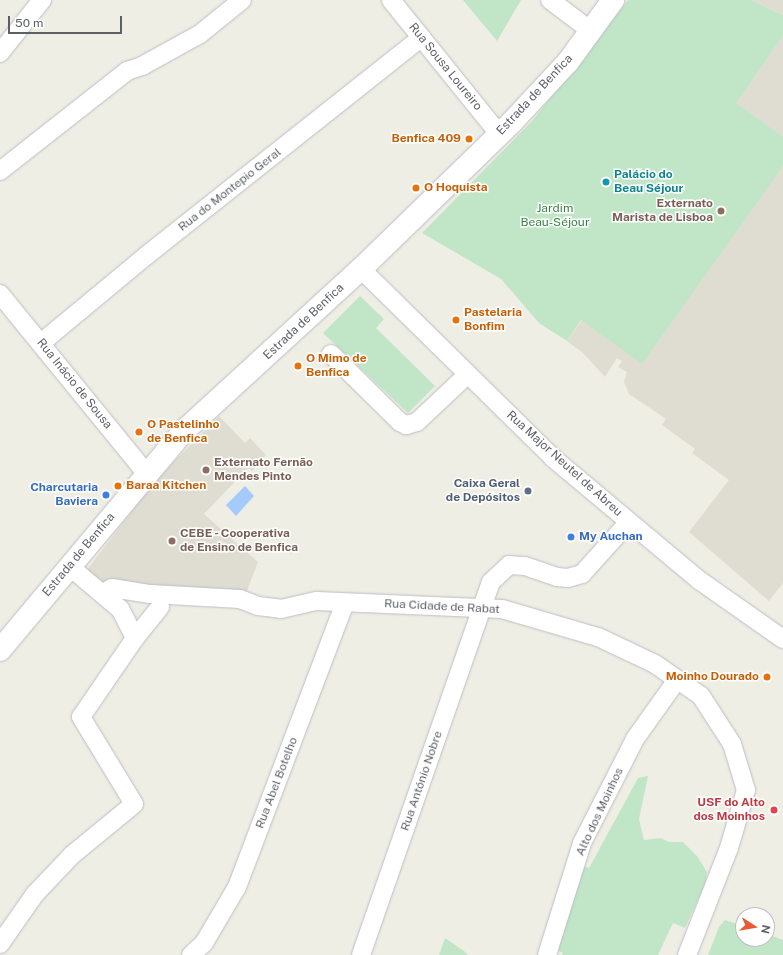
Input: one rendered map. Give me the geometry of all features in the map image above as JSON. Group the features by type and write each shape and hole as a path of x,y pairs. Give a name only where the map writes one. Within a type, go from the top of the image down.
{"street":[{"path":"0,53 42,0"},
{"path":"0,172 127,71 142,66 200,34 242,0"},
{"name":"Rua Sousa Loureiro","path":"391,0 420,38 499,134"},
{"path":"550,0 591,30"},
{"name":"Estrada de Benfica","path":"0,650 75,572 147,474 184,431 361,269 499,134 568,62 613,0"},
{"name":"Rua do Montepio Geral","path":"41,343 147,255 420,38"},
{"name":"Rua Major Neutel de Abreu","path":"361,269 553,458 628,523 699,580 783,639"},
{"name":"Rua Inácio de Sousa","path":"0,294 147,474"},
{"path":"331,354 400,422 406,425 417,422 468,374"},
{"name":"Rua António Nobre","path":"361,955 491,582 509,565 525,566 557,577 568,578 582,574 628,523"},
{"path":"75,572 103,593 120,609 134,638"},
{"name":"Rua Cidade de Rabat","path":"103,593 112,588 151,594 240,599 258,606 280,609 317,601 502,609 598,637 655,664 701,696 732,744 746,790 729,848 687,955"},
{"name":"Rua Abel Botelho","path":"191,955 204,943 237,887 345,603"},
{"path":"0,944 35,894 72,855 134,804 81,717 134,638 160,607"},
{"name":"Alto dos Moinhos","path":"548,955 582,843 635,739 677,680"}],"shaded area":[{"path":"751,0 783,0 783,15"},
{"name":"Externato Marista de Lisboa","path":"783,36 783,583 769,601 689,532 729,480 692,453 695,449 662,425 666,419 629,394 624,382 627,372 618,367 622,361 617,358 605,377 584,354 567,341"},
{"name":"CEBE - Cooperativa de Ensino de Benfica","path":"219,416 245,443 250,438 266,455 252,471 248,468 204,514 258,562 245,596 105,586 87,570 154,482"}],"green space":[{"path":"463,0 521,0 497,41"},
{"name":"Jardim Beau-Séjour","path":"628,0 751,0 783,15 783,36 736,103 783,137 783,166 642,364 581,320 567,341 539,323 501,279 422,233 532,121"},
{"path":"360,296 384,319 376,328 435,386 408,413 323,333"},
{"path":"648,776 639,819 644,840 661,838 669,842 683,842 697,856 707,872 706,882 685,928 673,923 658,955 562,955 563,953 555,949 580,865 589,868 638,778"},
{"path":"725,920 735,923 735,947 775,947 775,937 783,940 783,955 708,955 719,927"},
{"path":"445,938 464,951 468,955 439,955"}],"water":[{"path":"245,486 254,496 236,516 226,505"}],"place":[{"name":"Benfica 409","path":"469,139"},
{"name":"Palácio do Beau Séjour","path":"606,182"},
{"name":"O Hoquista","path":"416,188"},
{"name":"Externato Marista de Lisboa","path":"721,211"},
{"name":"Pastelaria Bonfim","path":"456,320"},
{"name":"O Mimo de Benfica","path":"298,366"},
{"name":"O Pastelinho de Benfica","path":"139,432"},
{"name":"Externato Fernão Mendes Pinto","path":"206,470"},
{"name":"Baraa Kitchen","path":"118,486"},
{"name":"Caixa Geral de Depósitos","path":"528,491"},
{"name":"Charcutaria Baviera","path":"106,495"},
{"name":"My Auchan","path":"571,537"},
{"name":"CEBE - Cooperativa de Ensino de Benfica","path":"172,541"},
{"name":"Moinho Dourado","path":"767,677"},
{"name":"USF do Alto dos Moinhos","path":"774,810"}]}
